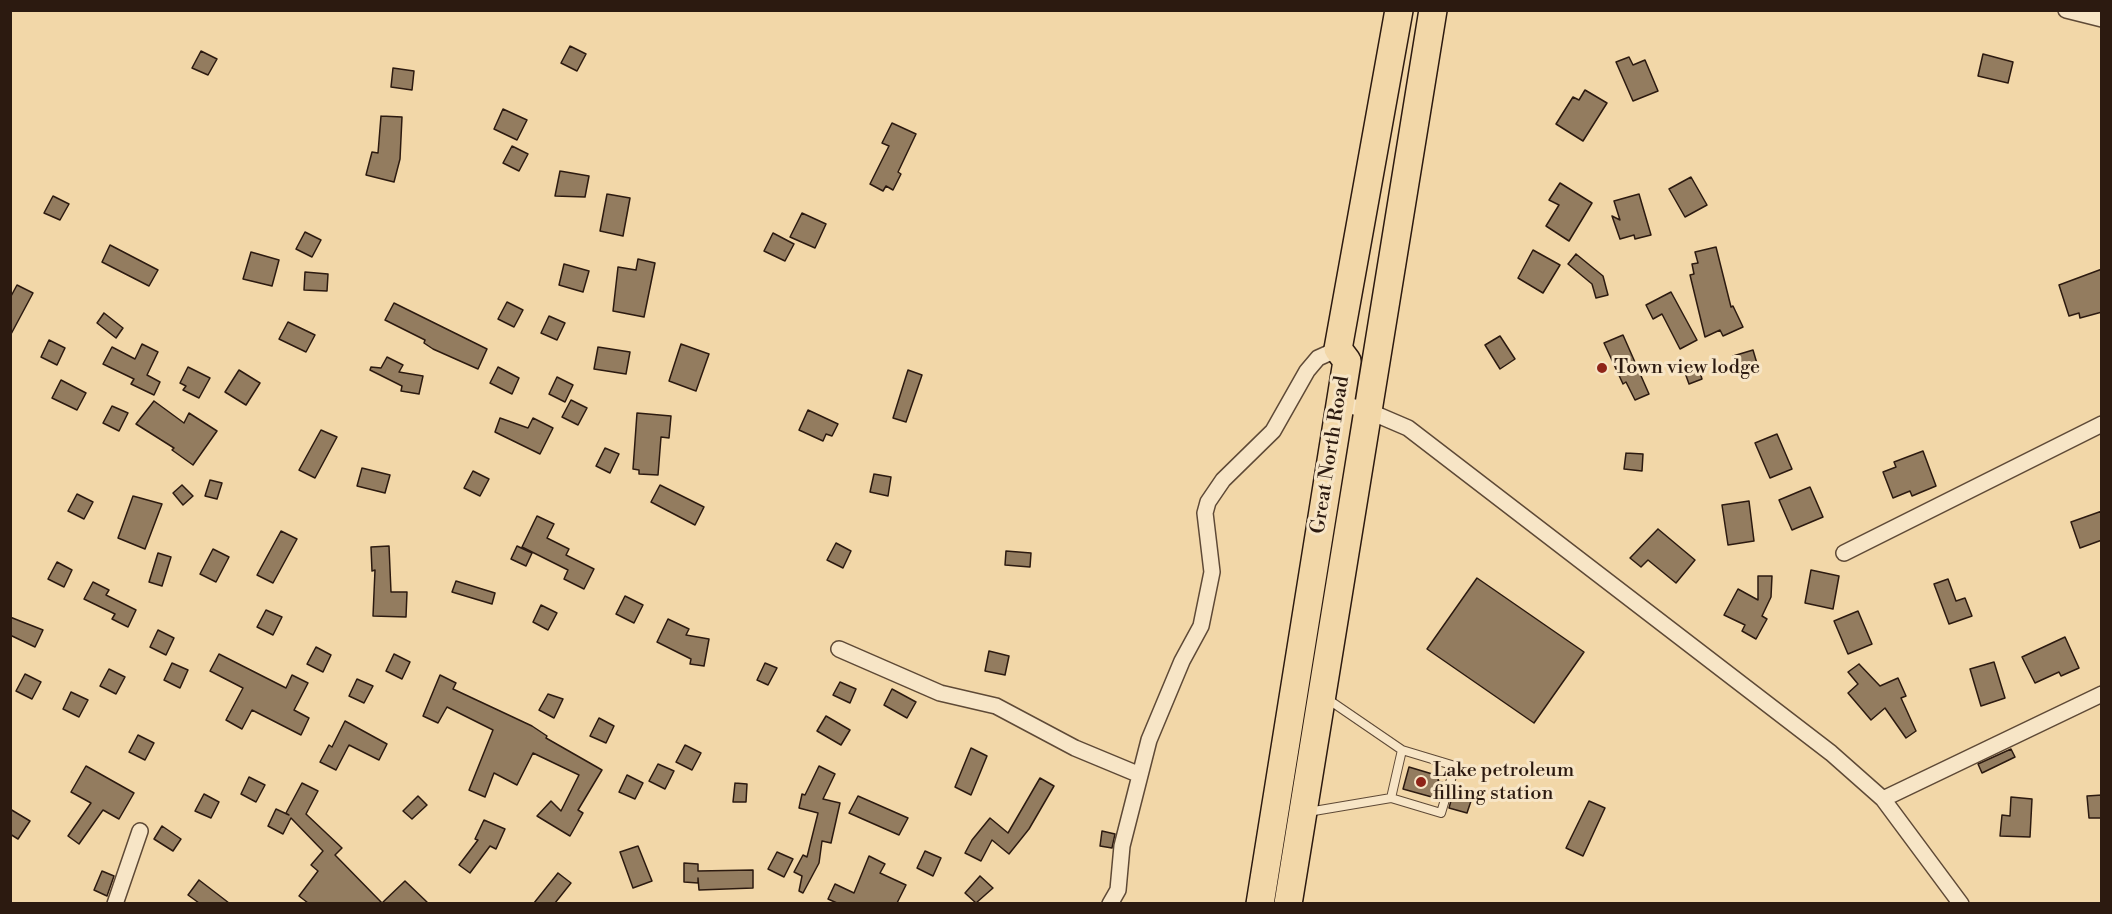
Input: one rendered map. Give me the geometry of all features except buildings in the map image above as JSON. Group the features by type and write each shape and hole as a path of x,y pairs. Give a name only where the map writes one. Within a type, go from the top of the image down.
{"highway":[{"name":"Great North Road","path":"1260,903 1347,361 1338,349 1399,10"},
{"name":"Great North Road","path":"1288,903 1366,410 1433,10"}],"street":[{"path":"2066,10 2102,19"},
{"path":"1110,903 1118,890 1122,846 1140,775 1161,708 1201,626 1212,572 1205,513 1208,502 1223,480 1273,431 1307,371 1318,358 1338,349"},
{"path":"1339,403 1366,410 1408,428 1831,753 1883,799 1961,903"},
{"path":"1844,553 2102,424"},
{"path":"839,649 940,693 996,706 1075,748 1140,775"},
{"path":"1883,799 1933,773 2102,694"},
{"path":"115,903 140,831"}],"lane":[{"path":"1304,813 1391,798 1441,813 1455,766 1402,750 1322,695"},
{"path":"1391,798 1402,750"}],"place":[{"name":"Town view lodge","path":"1602,368"},
{"name":"Lake petroleum filling station","path":"1421,782"}]}
